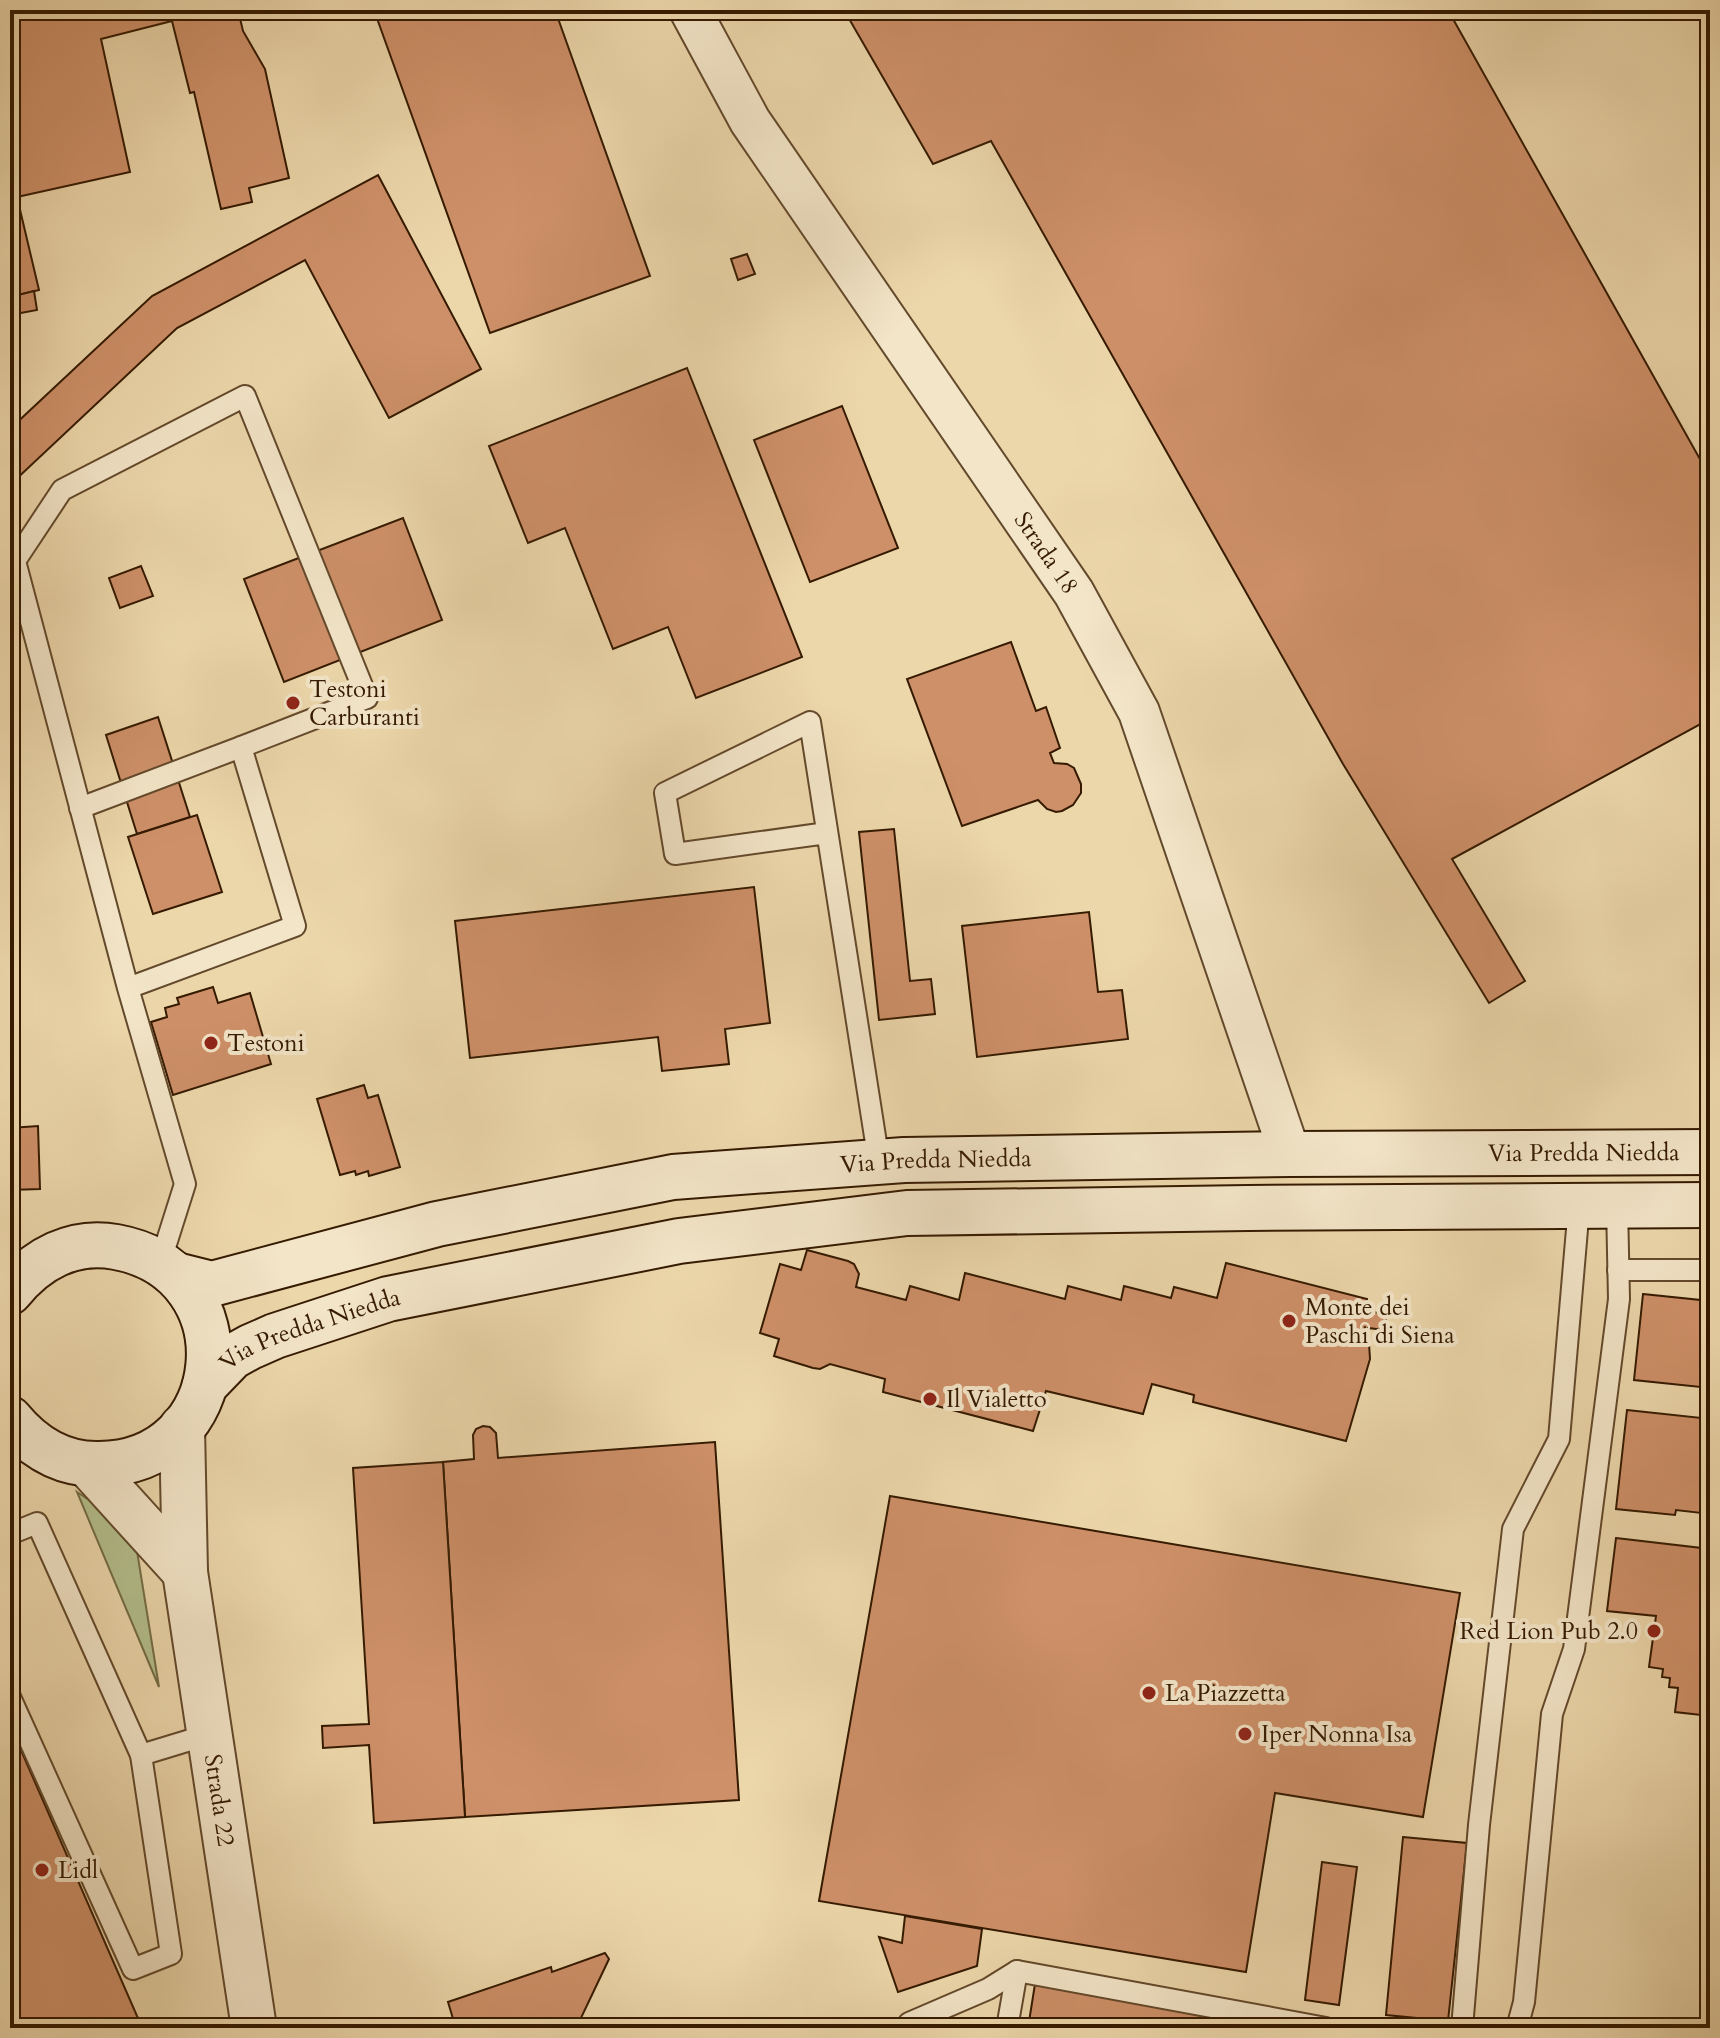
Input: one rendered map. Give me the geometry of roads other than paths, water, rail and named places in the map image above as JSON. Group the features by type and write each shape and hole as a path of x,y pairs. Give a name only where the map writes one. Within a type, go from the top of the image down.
{"main road":[{"name":"Via Predda Niedda","path":"28,1258 103,1244 133,1250 168,1269 212,1284 437,1224 673,1177 904,1160 1710,1152"},
{"name":"Via Predda Niedda","path":"205,1385 232,1357 250,1347 388,1299 679,1241 907,1213 1262,1207 1710,1205"},
{"path":"10,1292 24,1275 28,1258"},
{"path":"18,1434 51,1454 70,1461 88,1465 114,1464 139,1457 162,1445 182,1427 196,1407 205,1385 210,1361 208,1337 197,1304 168,1269"},
{"name":"Strada 22","path":"182,1427 185,1572 254,2028"},
{"path":"88,1465 185,1572"}],"street":[{"name":"Strada 18","path":"690,10 750,121 1074,593 1139,712 1290,1154"}],"lane":[{"path":"80,808 367,698 245,396 62,490 15,561 80,808 128,988 185,1184 168,1269"},
{"path":"827,833 675,854 665,793 810,722 879,1162"},
{"path":"128,988 295,926 241,747"},
{"path":"1517,2028 1524,2002 1552,1714 1574,1649 1619,1299 1618,1270 1598,1206"},
{"path":"1462,2028 1479,1825 1513,1529 1559,1439 1598,1206"},
{"path":"1618,1270 1710,1270"},
{"path":"10,1534 37,1523 141,1755 171,1954 133,1969 10,1697"},
{"path":"141,1755 210,1734"},
{"path":"909,2023 988,1989 1017,1971 1326,2028"},
{"path":"1007,2028 1017,1971"}],"place":[{"name":"Testoni Carburanti","path":"293,703"},
{"name":"Testoni","path":"211,1043"},
{"name":"Monte dei Paschi di Siena","path":"1289,1321"},
{"name":"Il Vialetto","path":"930,1399"},
{"name":"Red Lion Pub 2.0","path":"1654,1631"},
{"name":"La Piazzetta","path":"1149,1693"},
{"name":"Iper Nonna Isa","path":"1245,1734"},
{"name":"Lidl","path":"42,1870"}]}
